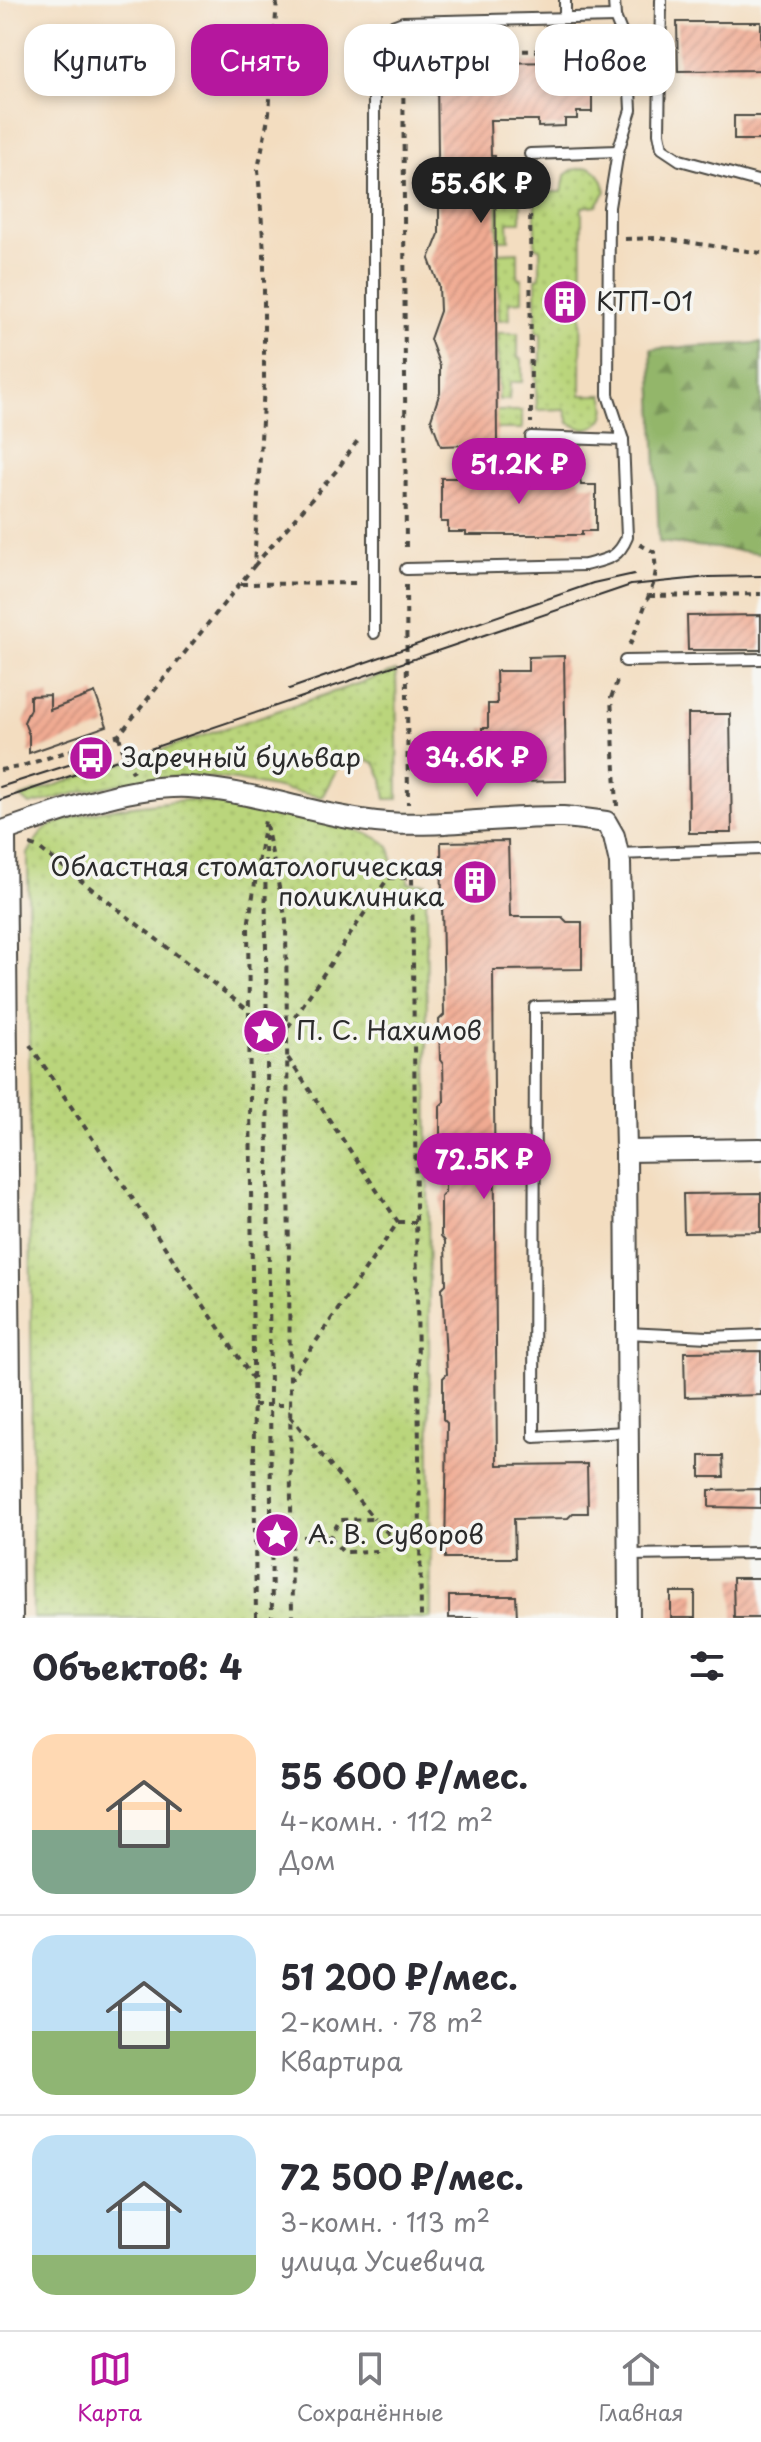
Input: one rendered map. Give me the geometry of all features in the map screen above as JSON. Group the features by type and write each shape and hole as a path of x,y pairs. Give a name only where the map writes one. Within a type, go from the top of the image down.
{"street":[{"path":"7,1618 0,835 84,803 145,791 187,787 271,798 321,812 383,823 564,817 606,822 614,836 618,854 626,1151 629,1618"},
{"path":"626,1151 761,1149"}],"lane":[{"path":"565,0 565,17"},
{"path":"614,0 618,24"},
{"path":"661,0 659,133 662,148 680,160 761,182"},
{"path":"374,633 374,64 387,28 403,22 615,17"},
{"path":"406,569 585,565 609,559 622,550 627,537 623,440 608,395 608,240 609,207 618,151 631,110 630,96"},
{"path":"530,154 618,151"},
{"path":"531,437 623,440"},
{"path":"625,661 761,659"},
{"path":"618,854 761,849"},
{"path":"622,1005 535,1007 534,1437 627,1432"},
{"path":"626,1333 708,1337 761,1335"},
{"path":"629,1555 761,1553"}],"path":[{"path":"254,566 264,385 264,252 258,169 269,113 277,0"},
{"path":"396,806 408,807 403,96"},
{"path":"530,154 531,437"},
{"path":"608,240 659,238 761,253"},
{"path":"0,770 19,767 119,735 254,566 337,470 373,418"},
{"path":"241,584 374,583"},
{"path":"649,596 761,594"},
{"path":"256,1618 248,927 265,820"},
{"path":"265,820 286,921 292,1618"},
{"path":"265,820 272,1618"},
{"path":"1,846 33,845 39,848 249,1012"},
{"path":"287,1029 388,878 412,878 421,1618"},
{"path":"250,1041 287,1043"},
{"path":"30,1045 253,1380"},
{"path":"287,1056 398,1222"},
{"path":"398,1222 416,1222"},
{"path":"289,1380 398,1222"},
{"path":"253,1405 290,1405"},
{"path":"290,1416 389,1534 420,1533"},
{"path":"330,1537 340,1520 374,1519"},
{"path":"291,1537 330,1537 343,1552 377,1551 389,1534"}],"green space":[{"path":"589,167 596,171 606,191 597,205 582,207 581,395 603,395 606,408 596,426 583,429 569,423 565,409 537,410 535,361 541,361 541,333 536,333 536,278 540,277 540,248 535,247 535,192 562,192 565,175 572,170"},
{"path":"497,173 517,173 521,222 508,222 509,240 498,240"},
{"path":"518,252 522,301 509,302 510,319 499,320 498,253"},
{"path":"498,333 518,333 522,382 510,382 509,400 499,400"},
{"path":"761,343 761,553 659,542 651,349"},
{"path":"495,411 522,411 522,429 496,429"},
{"path":"396,671 398,799 386,799 383,779 375,763 358,756 341,761 322,797 235,780 183,777 117,784 30,805 21,797"},
{"path":"187,800 291,815 349,828 385,843 392,856 392,872 408,872 408,883 426,883 431,1618 33,1618 28,854 43,831 74,817"}],"building":[{"path":"677,22 761,22 761,70 678,71"},
{"path":"535,62 535,96 592,96 592,112 577,112 577,119 565,119 565,126 538,127 538,120 490,120 491,156 495,156 497,444 441,446 431,419 440,392 440,366 430,339 440,311 439,286 429,259 439,234 439,207 428,181 438,156 437,96 519,96 519,63"},
{"path":"734,116 761,116 761,140 734,140"},
{"path":"542,471 568,471 568,478 580,478 581,485 596,485 596,531 582,531 582,535 466,535 466,532 448,532 448,522 441,522 441,478 542,478"},
{"path":"761,615 761,650 688,650 687,616"},
{"path":"564,656 566,781 514,782 514,760 483,760 482,728 488,728 488,704 497,704 496,671 528,671 528,657"},
{"path":"95,693 107,726 29,753 29,735 24,722 30,709 30,696 50,695 50,710"},
{"path":"688,714 730,714 732,833 689,833"},
{"path":"508,841 510,917 562,917 567,922 582,922 582,969 493,970 497,1465 587,1464 588,1513 573,1513 568,1518 514,1519 515,1558 445,1558 447,1423 443,1419 443,1378 447,1374 442,1288 446,1284 445,1241 441,1236 445,1151 440,1147 440,1106 444,1102 439,1020 444,1015 441,842"},
{"path":"761,1193 761,1232 684,1233 683,1194"},
{"path":"761,1351 761,1395 685,1397 684,1352"},
{"path":"700,1456 723,1456 724,1477 700,1477"},
{"path":"761,1489 761,1508 709,1507 709,1490"},
{"path":"733,1578 761,1578 761,1618 734,1618"},
{"path":"671,1592 695,1592 695,1618 671,1618"},
{"path":"449,1596 516,1596 517,1618 449,1618"}],"tram line":[{"path":"289,689 593,583 634,574"},
{"path":"0,800 631,585 709,577 761,576"},
{"path":"0,787 81,761"}],"place":[{"name":"КТП-01","path":"565,302"},
{"name":"Заречный бульвар","path":"91,758"},
{"name":"Областная стоматологическая поликлиника","path":"475,882"},
{"name":"П. С. Нахимов","path":"265,1031"},
{"name":"А. В. Суворов","path":"277,1535"}]}
